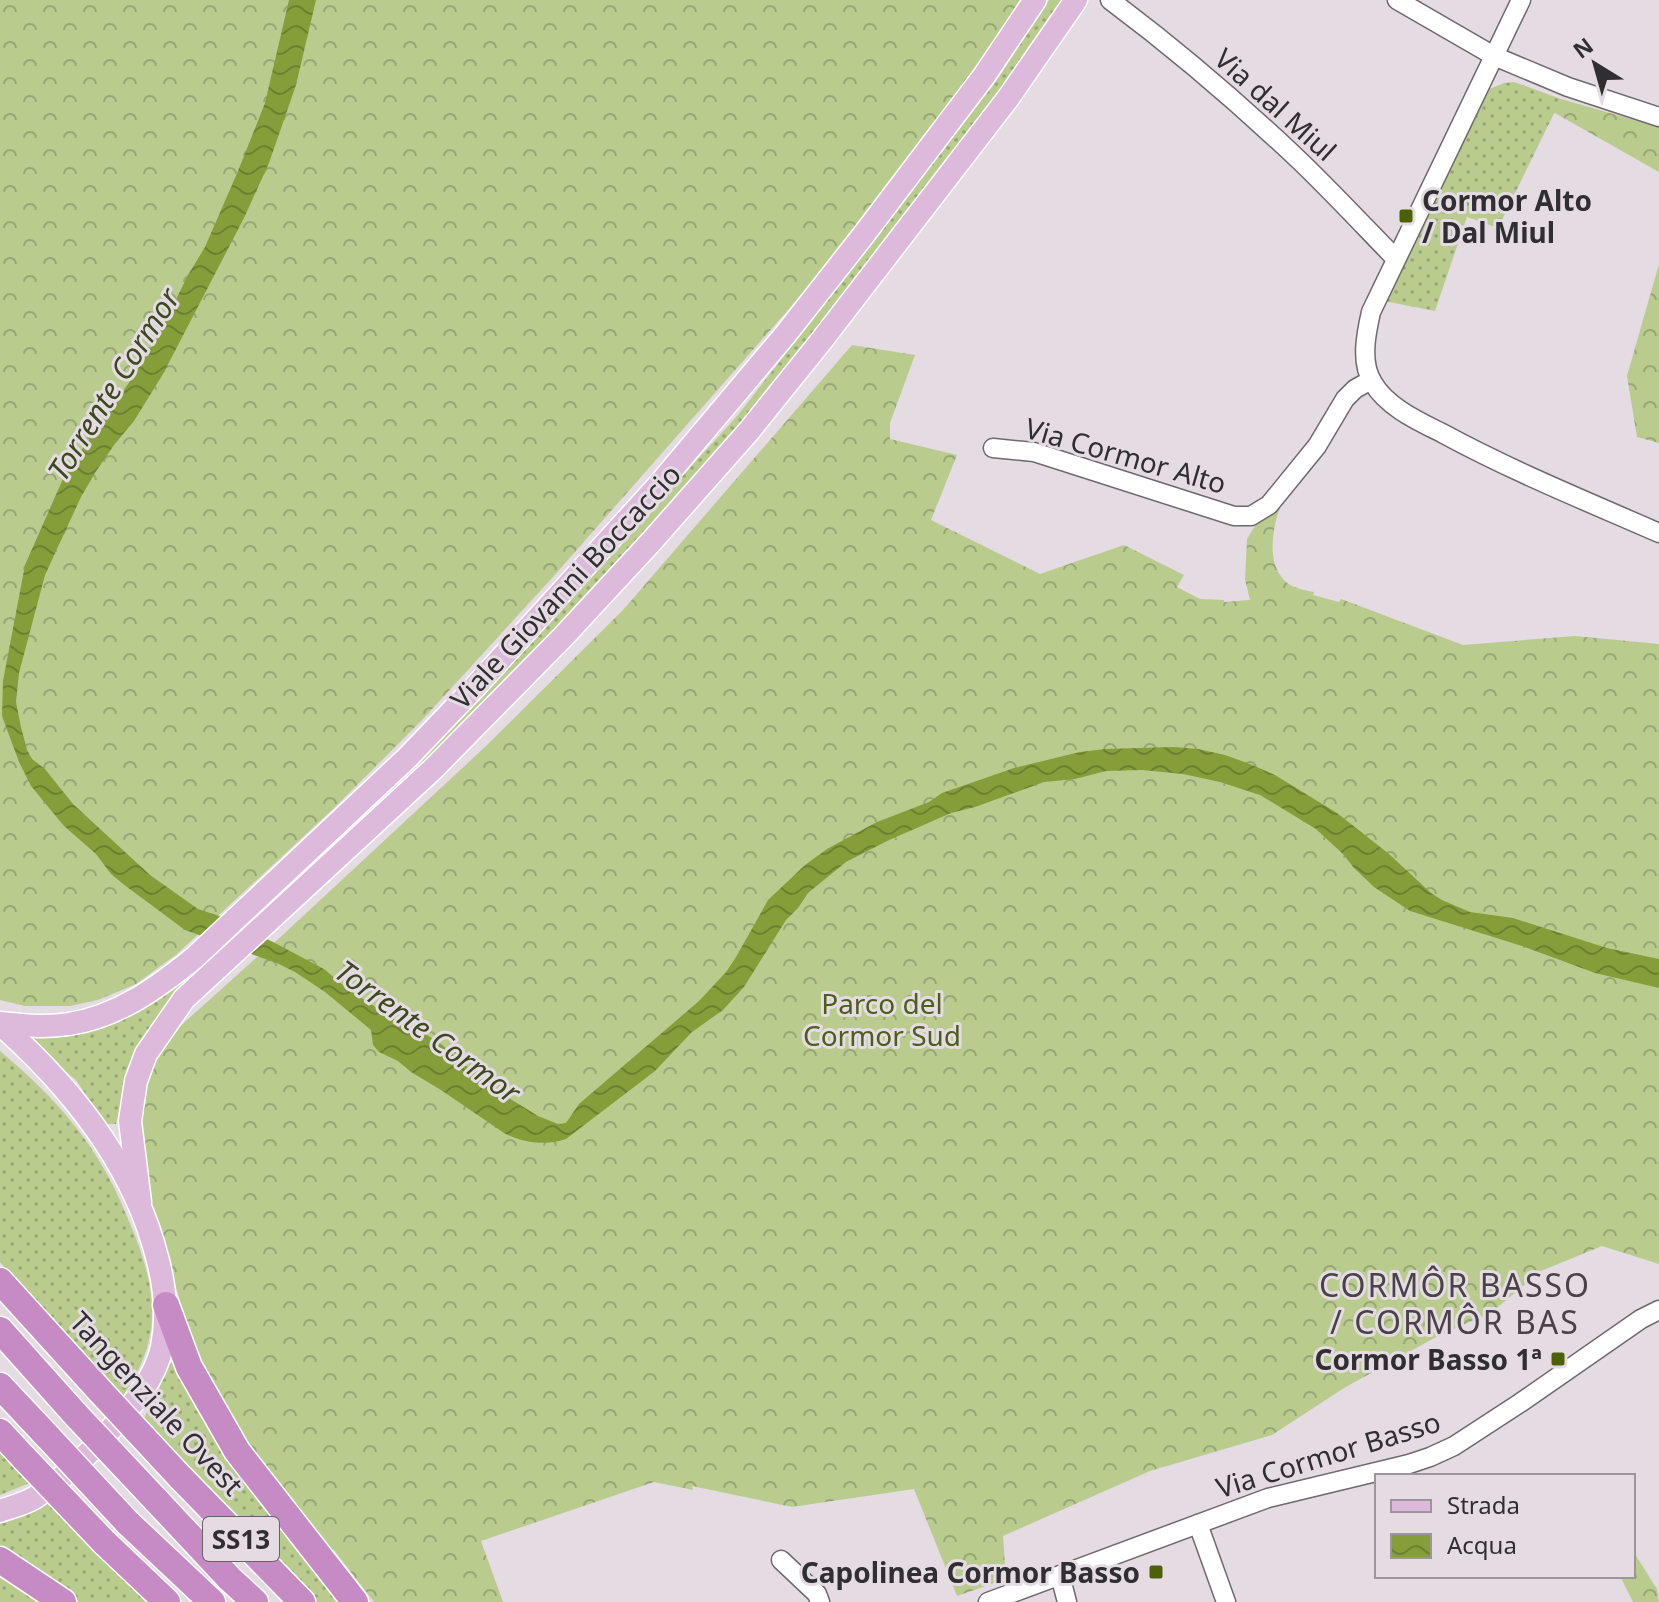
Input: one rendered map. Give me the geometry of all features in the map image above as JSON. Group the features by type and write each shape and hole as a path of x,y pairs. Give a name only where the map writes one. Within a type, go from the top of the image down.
{"highway":[{"name":"Tangenziale Ovest","path":"0,1281 180,1477 302,1602"},
{"path":"166,1305 189,1367 237,1451 355,1602"},
{"path":"0,1330 76,1415 255,1602"},
{"path":"0,1386 128,1523 212,1602"},
{"path":"0,1432 104,1542 167,1602"},
{"path":"0,1560 63,1602"}],"main road":[{"name":"Viale Giovanni Boccaccio","path":"0,1024 66,1025 88,1020 140,998 166,981 442,723 727,405 812,302 984,76 1035,0"},
{"name":"Viale Giovanni Boccaccio","path":"140,1202 130,1121 136,1081 146,1054 184,999 496,707 651,542 749,431 848,307 1009,97 1076,0"},
{"path":"0,1024 62,1084 116,1158 140,1202 150,1229 166,1305 162,1348 149,1379 129,1410 68,1472 33,1499 0,1511"}],"street":[{"name":"Via dal Miul","path":"1110,0 1147,27 1239,105 1301,162 1395,258"},
{"path":"1397,0 1494,56 1568,87 1659,117"},
{"path":"1521,0 1371,312 1366,367 1380,393 1406,413 1488,458 1659,533"},
{"name":"Via Cormor Alto","path":"993,448 1034,452 1234,516 1251,516 1269,505 1317,446 1345,399 1371,380"},
{"name":"Via Cormor Basso","path":"988,1602 1268,1498 1409,1464 1454,1446 1641,1319 1659,1310"},
{"path":"1198,1524 1226,1602"},
{"path":"781,1560 817,1594 820,1602"},
{"path":"1060,1575 1067,1602"}],"green space":[{"path":"0,0 1020,0 934,124 802,294 552,578 423,719 333,809 177,954 136,984 98,1000 70,1006 25,1006 0,1000"},
{"path":"1049,0 1062,0 1003,87 745,421 488,701 415,769 738,415 995,83"},
{"path":"1514,82 1561,99 1498,228 1467,217 1435,311 1384,301 1487,90"},
{"path":"1561,99 1659,127 1659,172 1553,112"},
{"path":"1659,264 1659,443 1637,437 1627,376"},
{"name":"Parco del Cormor Sud","path":"852,345 915,355 890,423 890,439 957,455 931,520 1040,574 1124,545 1184,575 1177,587 1200,599 1224,602 1250,600 1245,580 1247,539 1260,518 1280,497 1273,541 1275,566 1287,583 1314,592 1313,595 1339,602 1341,599 1463,645 1575,636 1659,644 1659,1264 1602,1246 1541,1271 1492,1312 1438,1336 1344,1388 1272,1435 1150,1471 1003,1536 1006,1579 957,1596 914,1489 792,1507 692,1486 693,1490 654,1482 481,1541 503,1602 374,1602 334,1550 328,1554 245,1446 199,1365 144,1179 140,1141 141,1106 147,1081 158,1053 177,1029 486,746 623,610"},
{"path":"207,963 157,1017 133,1054 116,1124 106,1124 76,1080 34,1046 32,1036 70,1036 126,1018 160,998"},
{"path":"0,1051 46,1093 98,1158 139,1248 151,1293 150,1337 144,1358 123,1396 0,1262"},
{"path":"168,1362 181,1364 195,1408 226,1454 345,1602 317,1602 276,1564 142,1422"},
{"path":"0,1447 32,1482 0,1495"},
{"path":"51,1499 156,1602 79,1602 0,1550 0,1524 27,1515"},
{"path":"1635,1554 1657,1589 1659,1602 1633,1602 1621,1578 1635,1578"},
{"path":"0,1569 49,1602 0,1602"}],"water":[{"path":"289,0 316,0 296,85 269,163 163,374 81,497 45,575 19,673 16,702 32,759 45,769 73,804 150,875 198,909 219,916 324,969 349,990 441,1044 488,1085 538,1116 558,1124 566,1123 579,1104 699,1001 726,972 768,900 827,849 877,822 929,802 942,793 1014,768 1080,752 1174,747 1225,755 1250,764 1275,775 1337,813 1442,900 1470,912 1513,918 1607,948 1659,959 1659,988 1595,973 1522,946 1410,911 1374,887 1316,829 1260,795 1183,774 1142,770 1106,771 1075,779 1044,782 951,813 846,862 808,893 786,920 744,987 723,1010 692,1032 655,1071 566,1139 543,1143 504,1133 398,1061 379,1052 373,1045 371,1030 295,972 185,930 111,874 96,854 64,826 31,786 2,716 3,681 25,565 66,472 156,340 205,247 265,103"}],"place":[{"name":"Cormor Alto / Dal Miul","path":"1406,216"},
{"name":"Cormor Basso 1ª","path":"1558,1359"},
{"name":"Capolinea Cormor Basso","path":"1156,1572"}],"district":[{"name":"CORMÔR BASSO / CORMÔR BAS","path":"1455,1302"}],"water label":[{"name":"Torrente Cormor","path":"113,384"},
{"name":"Torrente Cormor","path":"428,1031"}]}
